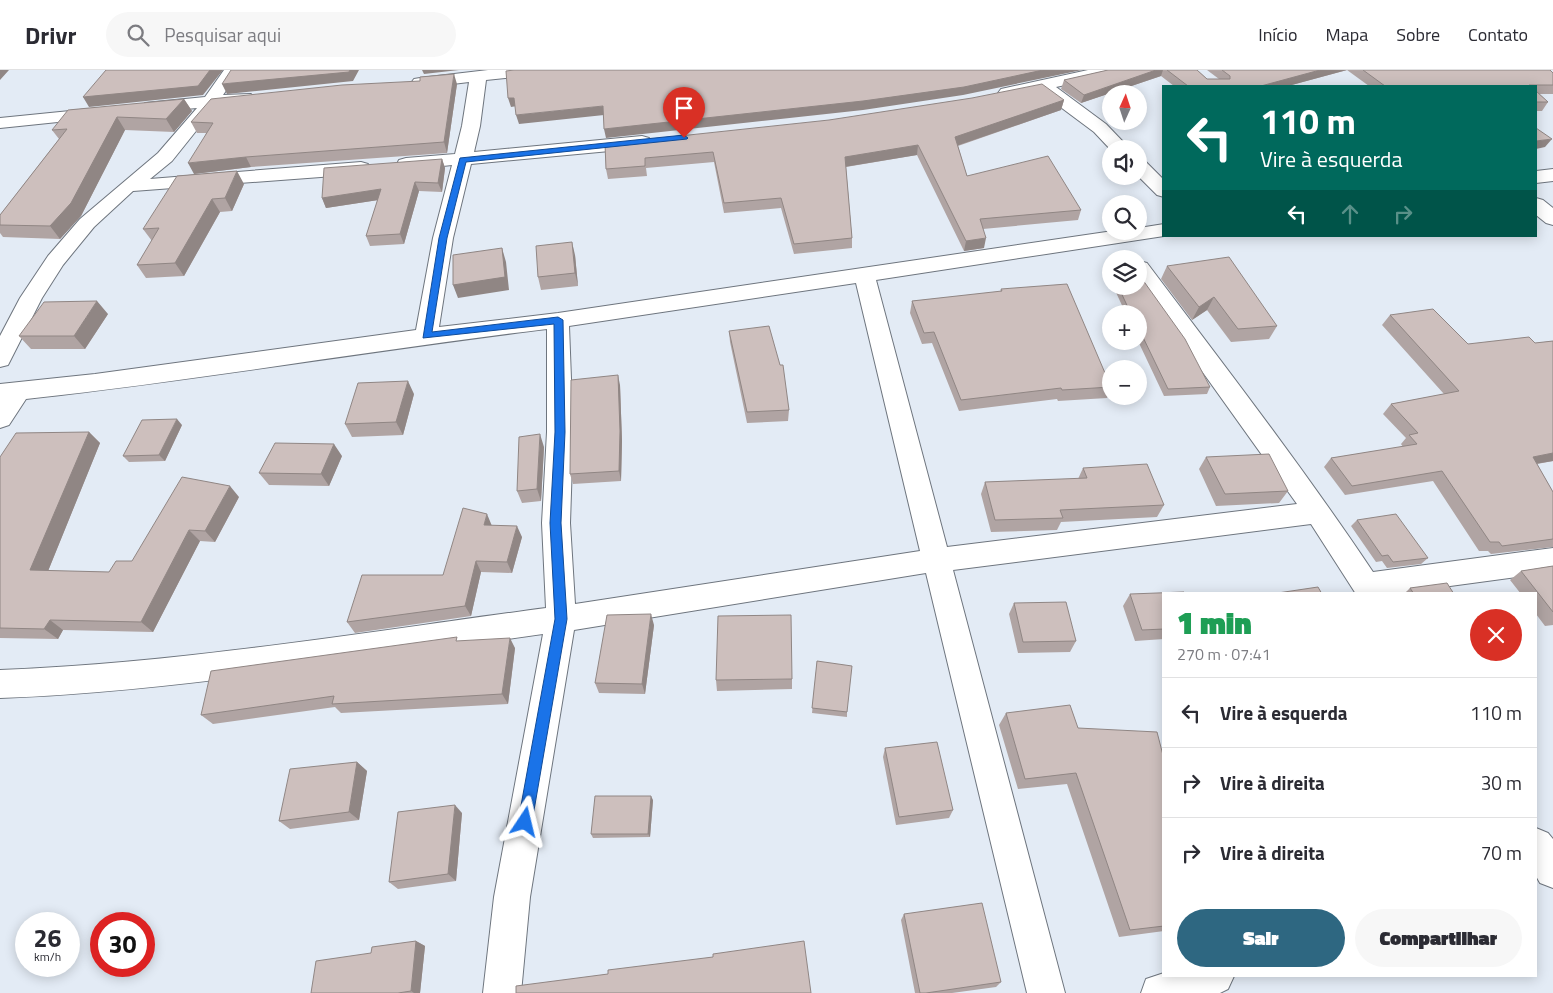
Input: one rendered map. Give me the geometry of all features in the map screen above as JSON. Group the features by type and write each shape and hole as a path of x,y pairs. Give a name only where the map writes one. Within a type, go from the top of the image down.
{"street":[{"path":"0,359 31,298 55,261 87,223 128,186 165,157 198,119 232,70"},
{"path":"401,84 532,70"},
{"path":"991,96 1111,70"},
{"path":"426,336 443,238 471,126 478,76"},
{"path":"1042,86 1100,128 1112,140"},
{"path":"0,124 258,97"},
{"path":"128,186 463,160 655,141"},
{"path":"1147,174 1162,189"},
{"path":"1537,177 1553,175"},
{"path":"1537,205 1553,220"},
{"path":"1147,232 1162,230"},
{"path":"0,419 9,392 95,383 426,336 558,320 1102,239"},
{"path":"864,273 1046,993"},
{"path":"1147,279 1241,403 1318,512 1369,589 1553,560"},
{"path":"502,993 512,897 561,619 556,523 560,432 558,320"},
{"path":"0,684 53,682 196,668 561,619 937,560 1318,512"},
{"path":"1537,847 1553,872 1537,878"},
{"path":"1160,993 1212,977"}],"building":[{"path":"106,70 210,70 198,86 83,97"},
{"path":"231,70 350,70 349,72 222,84"},
{"path":"1043,70 964,87 863,101 604,129 603,106 516,115 514,98 508,98 506,71"},
{"path":"1108,70 1156,70 1113,85 1102,85 1102,89 1084,95 1064,80"},
{"path":"1167,70 1197,70 1207,79 1230,79 1230,76 1222,70 1320,70 1265,85 1187,85"},
{"path":"1363,70 1550,70 1553,73 1553,85 1384,85"},
{"path":"454,74 444,142 188,163 213,123 191,122 211,99 342,85 420,81 420,77"},
{"path":"1042,84 1064,100 955,137 967,176 1048,156 1081,210 980,219 986,238 966,241 918,145 845,157 852,238 794,244 781,198 724,203 713,152 645,158 645,166 606,169 605,144 829,120 972,98"},
{"path":"1537,92 1548,102 1537,102"},
{"path":"184,99 166,119 117,117 71,203 50,226 0,225 0,215 67,129 52,130 68,110"},
{"path":"1537,129 1552,139 1537,141"},
{"path":"442,159 438,183 415,182 400,234 366,236 381,189 322,198 324,168"},
{"path":"237,171 225,198 212,199 175,263 137,265 159,228 143,229 177,176"},
{"path":"572,242 575,273 538,277 536,246"},
{"path":"502,248 505,277 453,285 453,255"},
{"path":"1229,257 1277,326 1238,329 1214,297 1199,307 1167,266"},
{"path":"1067,284 1102,366 1102,388 1062,390 1061,388 961,400 934,332 924,333 912,301 1002,291 1001,289"},
{"path":"1147,286 1185,339 1210,387 1168,389 1147,346 1147,305 1127,305 1122,295 1147,295"},
{"path":"97,301 74,336 19,336 44,302"},
{"path":"1433,309 1468,344 1529,337 1535,343 1553,341 1553,453 1533,457 1553,492 1553,539 1502,546 1499,542 1490,542 1442,471 1352,486 1331,458 1417,444 1409,435 1418,433 1391,404 1459,391 1390,315"},
{"path":"769,326 780,365 783,365 789,410 747,412 729,331"},
{"path":"618,375 619,471 570,474 571,380"},
{"path":"408,381 396,422 345,424 358,383"},
{"path":"177,419 159,455 123,456 142,420"},
{"path":"89,432 30,570 109,572 116,561 132,561 182,477 230,486 205,531 189,530 141,622 50,620 44,629 0,628 0,457 16,433"},
{"path":"540,434 537,489 517,491 519,437"},
{"path":"275,443 334,444 321,474 259,473"},
{"path":"1269,454 1288,491 1225,494 1206,457"},
{"path":"1147,464 1164,505 1060,510 1063,518 995,520 985,482 1087,478 1083,468"},
{"path":"463,508 487,514 484,525 517,526 507,562 476,561 465,606 347,622 362,575 443,575"},
{"path":"1396,514 1428,558 1393,562 1388,555 1382,556 1357,520"},
{"path":"1553,566 1553,612 1521,571"},
{"path":"1447,583 1453,592 1413,592 1410,588"},
{"path":"1318,587 1321,592 1284,592"},
{"path":"1162,593 1162,629 1142,630 1130,594"},
{"path":"1066,602 1076,641 1023,642 1014,603"},
{"path":"651,614 642,684 595,683 607,615"},
{"path":"791,615 792,679 716,680 718,616"},
{"path":"457,637 456,641 510,638 502,694 332,704 334,696 201,715 211,671"},
{"path":"817,661 852,666 847,712 812,708"},
{"path":"1070,705 1078,728 1157,732 1162,751 1162,926 1130,930 1076,773 1025,779 1006,713"},
{"path":"937,742 953,810 899,817 885,748"},
{"path":"357,762 349,812 279,821 290,769"},
{"path":"595,796 651,796 648,834 591,834"},
{"path":"455,805 448,874 389,882 398,812"},
{"path":"982,903 1001,982 920,993 904,914"},
{"path":"416,941 411,991 398,993 311,993 316,961 371,953 372,947"},
{"path":"804,941 811,993 516,993 516,986 608,974 608,970 713,957 713,954"}],"route":[{"path":"525,822 561,619 556,523 560,432 558,320 426,336 443,238 463,160 684,138"}]}
